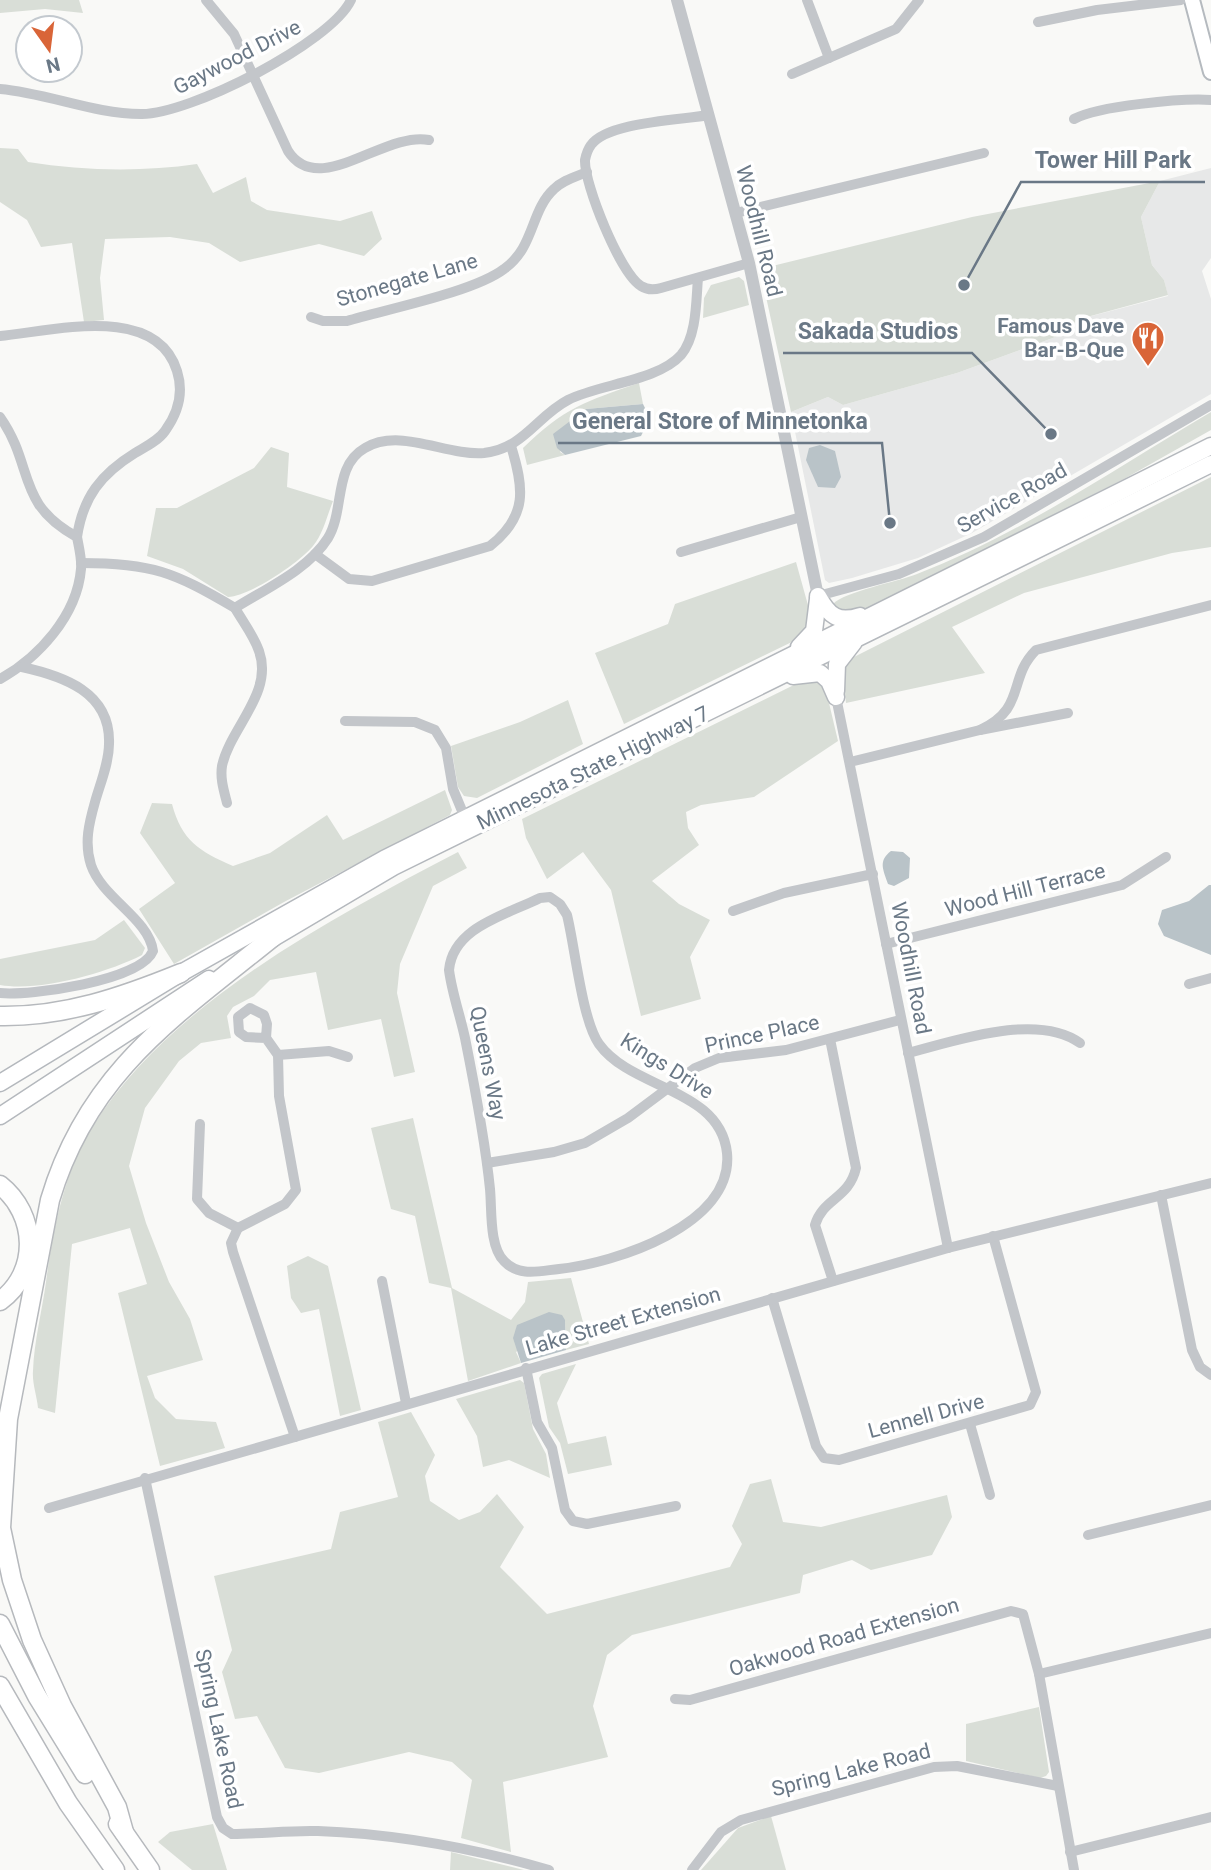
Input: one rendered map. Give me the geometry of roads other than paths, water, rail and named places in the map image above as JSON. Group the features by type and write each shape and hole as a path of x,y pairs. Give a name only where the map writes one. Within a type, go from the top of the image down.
{"highway":[{"path":"124,1832 117,1807 57,1695 28,1628 12,1580 1,1528 8,1419 50,1200 58,1172 82,1123 129,1057 173,1017 273,937"},
{"path":"0,1016 65,1012 122,997 181,974"},
{"path":"0,1185 20,1206 30,1243 18,1283 0,1301"},
{"path":"0,1624 59,1732 150,1870"},
{"path":"0,1686 65,1798"},
{"path":"0,1708 30,1754 65,1798 115,1870"}],"main road":[{"path":"1192,0 1211,72"},
{"name":"Minnesota State Highway 7","path":"0,1116 273,937 393,867 780,668 889,607 1211,444"},
{"name":"Minnesota State Highway 7","path":"0,1083 340,882 465,818 780,668 859,637 1211,464"},
{"path":"818,596 827,612 845,621 889,607"},
{"path":"818,596 814,631 780,668 784,678 810,672 820,673 829,681 836,696"},
{"path":"836,696 837,664 859,637"}],"street":[{"path":"206,0 227,22 288,151 300,165 309,169 328,168 409,138 429,140"},
{"name":"Gaywood Drive","path":"0,89 49,96 124,113 144,114 185,107 316,38 351,0"},
{"name":"Woodhill Road","path":"677,0 749,263 818,596"},
{"path":"807,0 829,58"},
{"path":"792,74 896,29 919,0"},
{"path":"1038,22 1097,10 1181,0"},
{"path":"1074,120 1087,113 1147,103 1211,100"},
{"path":"709,115 604,134 589,149 585,159 587,172 612,247 638,285 653,290 749,263"},
{"path":"736,213 984,153"},
{"name":"Stonegate Lane","path":"311,317 323,321 347,321 489,278 504,270 523,250 546,198 555,188 587,172"},
{"path":"235,608 315,554 334,524 346,469 362,449 386,440 473,454 511,446 565,402 671,363 688,342 698,278"},
{"path":"0,336 127,327 155,339 174,363 180,393 172,421 163,434 119,463 94,487 85,503 77,537 81,563 79,579 62,618 45,644 22,667 0,679"},
{"name":"Service Road","path":"818,596 899,574 984,537 1211,405"},
{"path":"0,417 15,440 37,505 61,528 77,537"},
{"path":"315,554 349,579 372,581 490,546 501,537 519,509 522,484 511,446"},
{"path":"681,552 801,517"},
{"path":"81,563 110,562 153,568 173,575 235,608 254,640 262,664 258,689 222,767 222,786 227,803"},
{"path":"980,730 1002,717 1010,707 1023,668 1036,650 1211,605"},
{"path":"0,993 35,992 86,983 141,965 153,951 141,927 99,882 87,852 90,821 109,747 102,712 92,698 75,684 22,667"},
{"name":"Woodhill Road","path":"836,696 947,1248"},
{"path":"850,762 980,730 1068,713"},
{"path":"345,721 415,722 435,730 446,748 453,789 465,818"},
{"name":"Wood Hill Terrace","path":"887,944 1122,885 1166,857"},
{"path":"733,912 784,893 873,874"},
{"name":"Kings Drive","path":"533,1272 592,1265 636,1251 676,1228 714,1199 726,1176 728,1163 720,1128 706,1111 617,1060 598,1043 589,1020 567,915 560,904 550,897"},
{"name":"Queens Way","path":"533,1272 513,1269 496,1249 487,1163 450,977 451,957 461,939 540,898 550,897"},
{"path":"1189,984 1211,978"},
{"name":"Prince Place","path":"487,1163 554,1152 585,1143 611,1129 695,1068 719,1058 777,1052 900,1020"},
{"path":"908,1053 1000,1030 1068,1034 1080,1043"},
{"path":"265,1038 278,1055 279,1096 296,1190 285,1204 238,1228 231,1243 295,1437"},
{"path":"830,1040 856,1168 850,1187 823,1208 816,1225 832,1281"},
{"path":"278,1055 329,1051 348,1057"},
{"path":"200,1124 197,1199 209,1213 238,1228"},
{"name":"Lake Street Extension","path":"49,1508 145,1478 947,1248 1211,1183"},
{"path":"1161,1195 1192,1350 1200,1367 1211,1375"},
{"name":"Lennell Drive","path":"772,1298 816,1447 824,1458 839,1460 970,1424 1030,1405 1036,1392 993,1236"},
{"path":"382,1281 406,1403"},
{"path":"526,1368 537,1422 552,1448 565,1510 573,1521 587,1524 676,1506"},
{"path":"970,1424 990,1495"},
{"name":"Spring Lake Road","path":"145,1478 217,1817 223,1828 232,1834 315,1831 380,1835 458,1846 549,1870"},
{"path":"1088,1535 1211,1505"},
{"name":"Oakwood Road Extension","path":"675,1699 690,1700 1011,1611 1023,1614 1039,1674"},
{"path":"1074,1870 1039,1674 1211,1633"},
{"name":"Spring Lake Road","path":"692,1870 721,1832 741,1820 912,1772 957,1766 1058,1786"},
{"path":"1070,1852 1211,1817"}],"place":[{"name":"Tower Hill Park","path":"964,285"},
{"name":"Famous Dave Bar-B-Que","path":"1148,368"},
{"name":"Sakada Studios","path":"1051,434"},
{"name":"General Store of Minnetonka","path":"890,523"}]}
